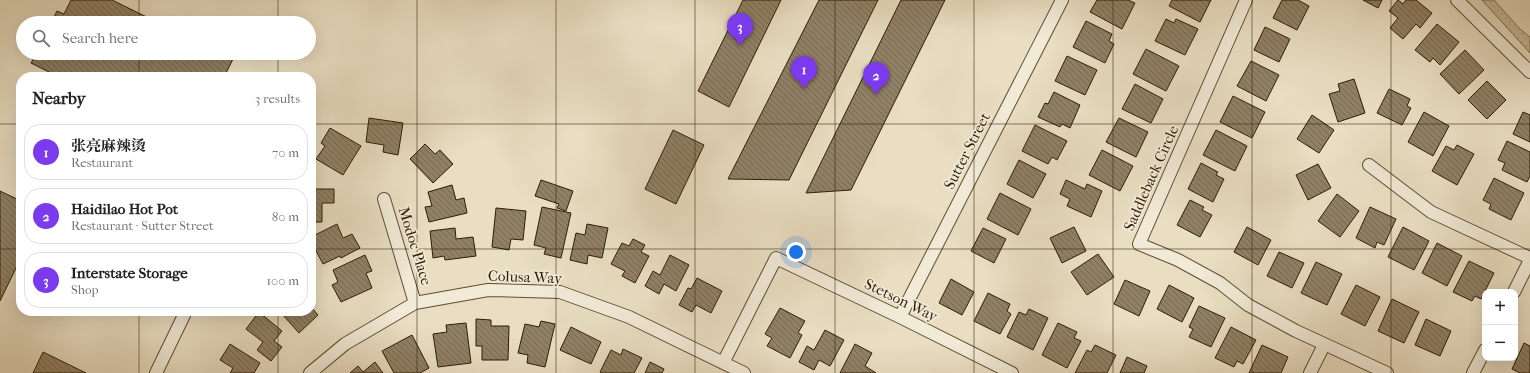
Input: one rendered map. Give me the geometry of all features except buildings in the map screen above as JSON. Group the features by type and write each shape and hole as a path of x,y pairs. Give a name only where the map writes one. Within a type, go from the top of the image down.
{"street":[{"name":"Sutter Street","path":"900,317 1062,0"},
{"name":"Saddleback Circle","path":"1246,0 1139,244 1178,260 1220,283 1248,305 1296,331 1387,373"},
{"path":"1457,0 1530,72"},
{"path":"1369,165 1431,212 1530,259 1515,289"},
{"name":"Modoc Place","path":"384,199 415,303"},
{"name":"Stetson Way","path":"723,363 776,258 900,317 1012,373"},
{"name":"Colusa Way","path":"310,373 345,344 415,303 488,290 560,292 629,317 744,373"},
{"path":"156,373 184,316"},
{"path":"1310,373 1324,345"},
{"path":"1473,373 1482,356"}],"shaded area":[{"path":"1482,0 1494,0 1520,29 1530,37 1530,53"}],"place":[{"name":"Interstate Storage","path":"740,46"},
{"name":"张亮麻辣烫","path":"804,89"},
{"name":"Haidilao Hot Pot","path":"876,95"}]}
